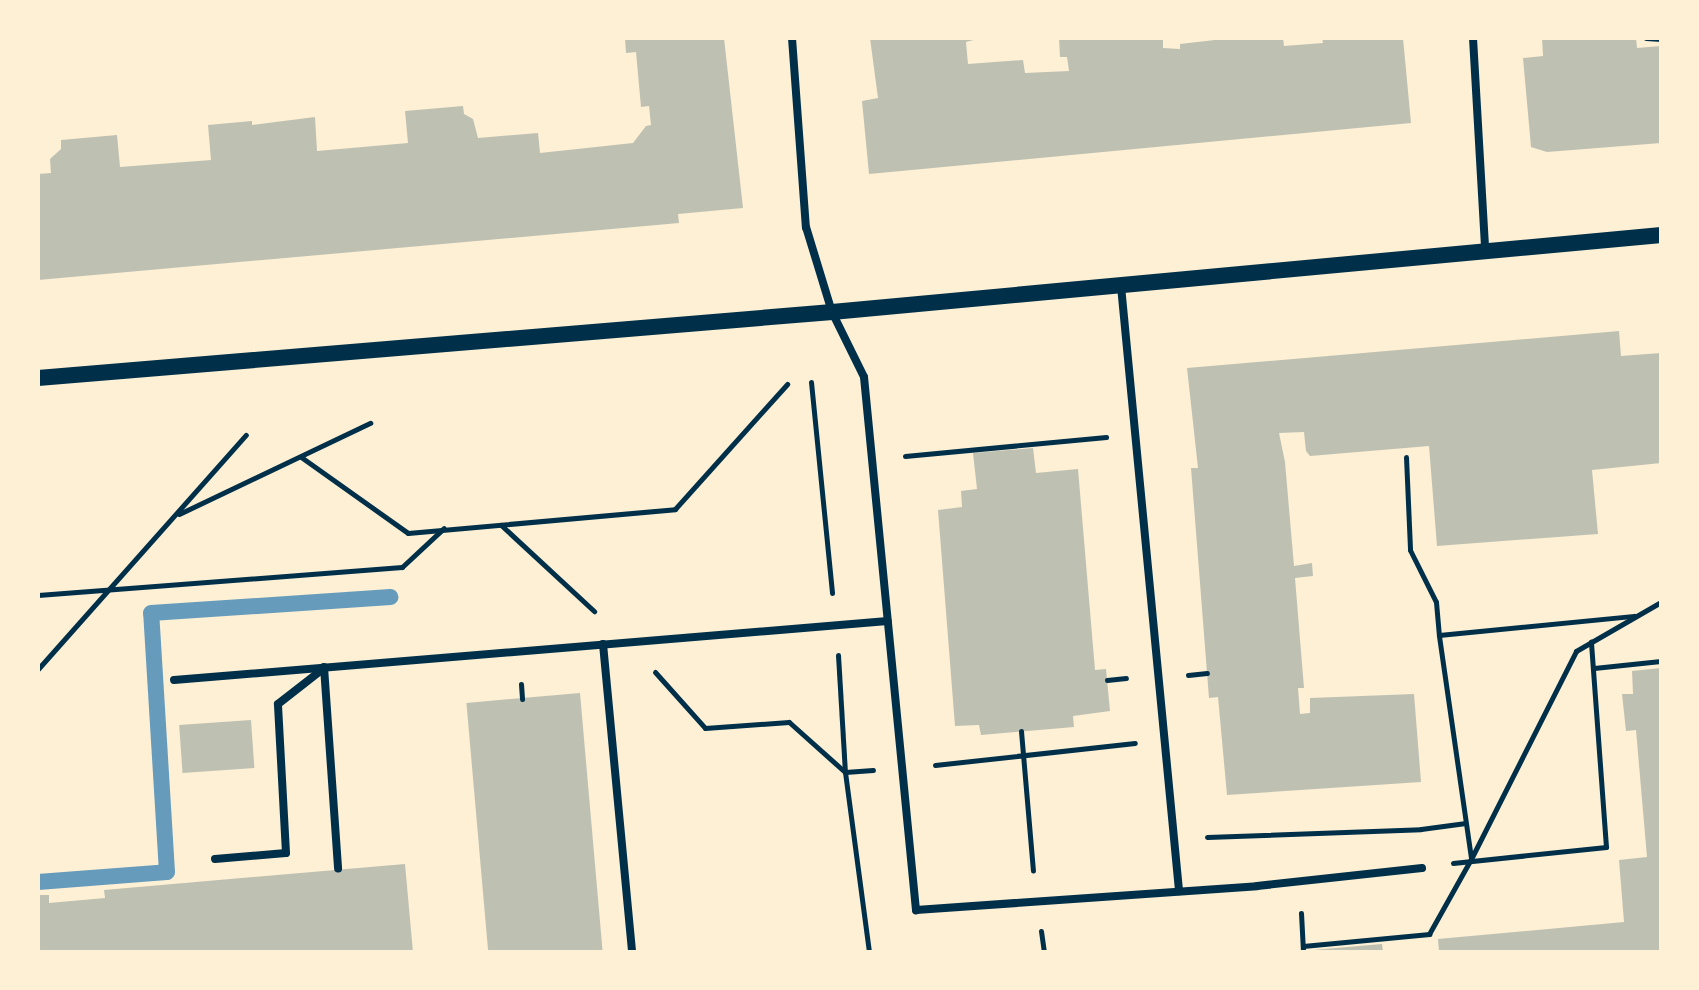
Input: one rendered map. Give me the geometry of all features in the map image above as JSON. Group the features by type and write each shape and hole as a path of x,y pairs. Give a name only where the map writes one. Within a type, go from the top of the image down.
{"main road":[{"path":"38,378 832,312 1661,235"}],"street":[{"path":"792,38 806,227 832,312 864,377 916,910 1179,891 1422,868"},
{"path":"1473,38 1485,249"},
{"path":"1121,286 1179,891"},
{"path":"174,680 888,621"},
{"path":"603,644 632,952"},
{"path":"215,859 286,853 278,704 324,667"},
{"path":"324,667 338,869"}],"path":[{"path":"1646,38 1661,39"},
{"path":"811,382 836,625 845,772 869,952"},
{"path":"301,457 408,533 675,509 787,384"},
{"path":"175,517 370,423"},
{"path":"872,459 1135,434"},
{"path":"38,669 246,435"},
{"path":"1406,457 1410,550 1436,602 1471,859"},
{"path":"501,525 629,643 705,728 789,722 845,772"},
{"path":"38,595 402,567 444,528"},
{"path":"1303,946 1429,934 1471,859 1576,651 1661,602"},
{"path":"1439,635 1637,616"},
{"path":"1471,859 1606,847 1591,642"},
{"path":"1594,668 1661,661"},
{"path":"1021,731 1035,899"},
{"path":"903,768 1164,740"},
{"path":"1174,838 1421,829 1466,823"}],"building":[{"path":"625,38 724,38 743,208 678,214 679,223 38,280 38,174 51,173 50,159 61,149 61,140 117,135 120,167 211,160 208,125 252,121 252,125 315,117 317,151 408,143 405,111 463,106 464,114 473,119 478,138 538,133 540,153 633,143 646,126 651,125 649,106 641,107 636,52 626,53"},
{"path":"870,38 981,38 966,42 968,64 1023,60 1025,73 1069,71 1067,57 1060,57 1059,38 1163,38 1163,48 1180,49 1180,44 1232,38 1283,38 1284,46 1323,43 1322,38 1403,38 1411,123 869,174 862,101 878,98"},
{"path":"1542,38 1636,38 1637,48 1661,46 1661,143 1547,152 1531,147 1523,58 1543,56"},
{"path":"1619,331 1621,356 1661,353 1661,463 1592,470 1598,534 1437,546 1429,446 1310,456 1306,451 1304,432 1279,433 1285,462 1294,566 1312,563 1313,576 1295,578 1304,688 1298,688 1300,714 1310,713 1310,698 1414,694 1421,782 1227,795 1218,697 1209,698 1191,468 1198,468 1187,368"},
{"path":"1033,448 1036,473 1078,469 1095,670 1106,669 1110,711 1073,716 1074,727 981,735 979,725 955,726 938,510 962,507 961,491 977,489 973,453"},
{"path":"1661,668 1661,952 1439,952 1438,939 1624,922 1619,860 1647,857 1636,730 1626,731 1622,694 1633,694 1632,671"},
{"path":"580,693 603,952 488,952 466,703"},
{"path":"251,720 254,768 183,773 179,725"},
{"path":"405,864 413,952 38,952 38,895 49,895 49,903 105,898 104,890"},
{"path":"1382,944 1383,952 1313,952 1313,950"}],"waterway":[{"path":"38,882 167,872 151,613 390,597"}]}
